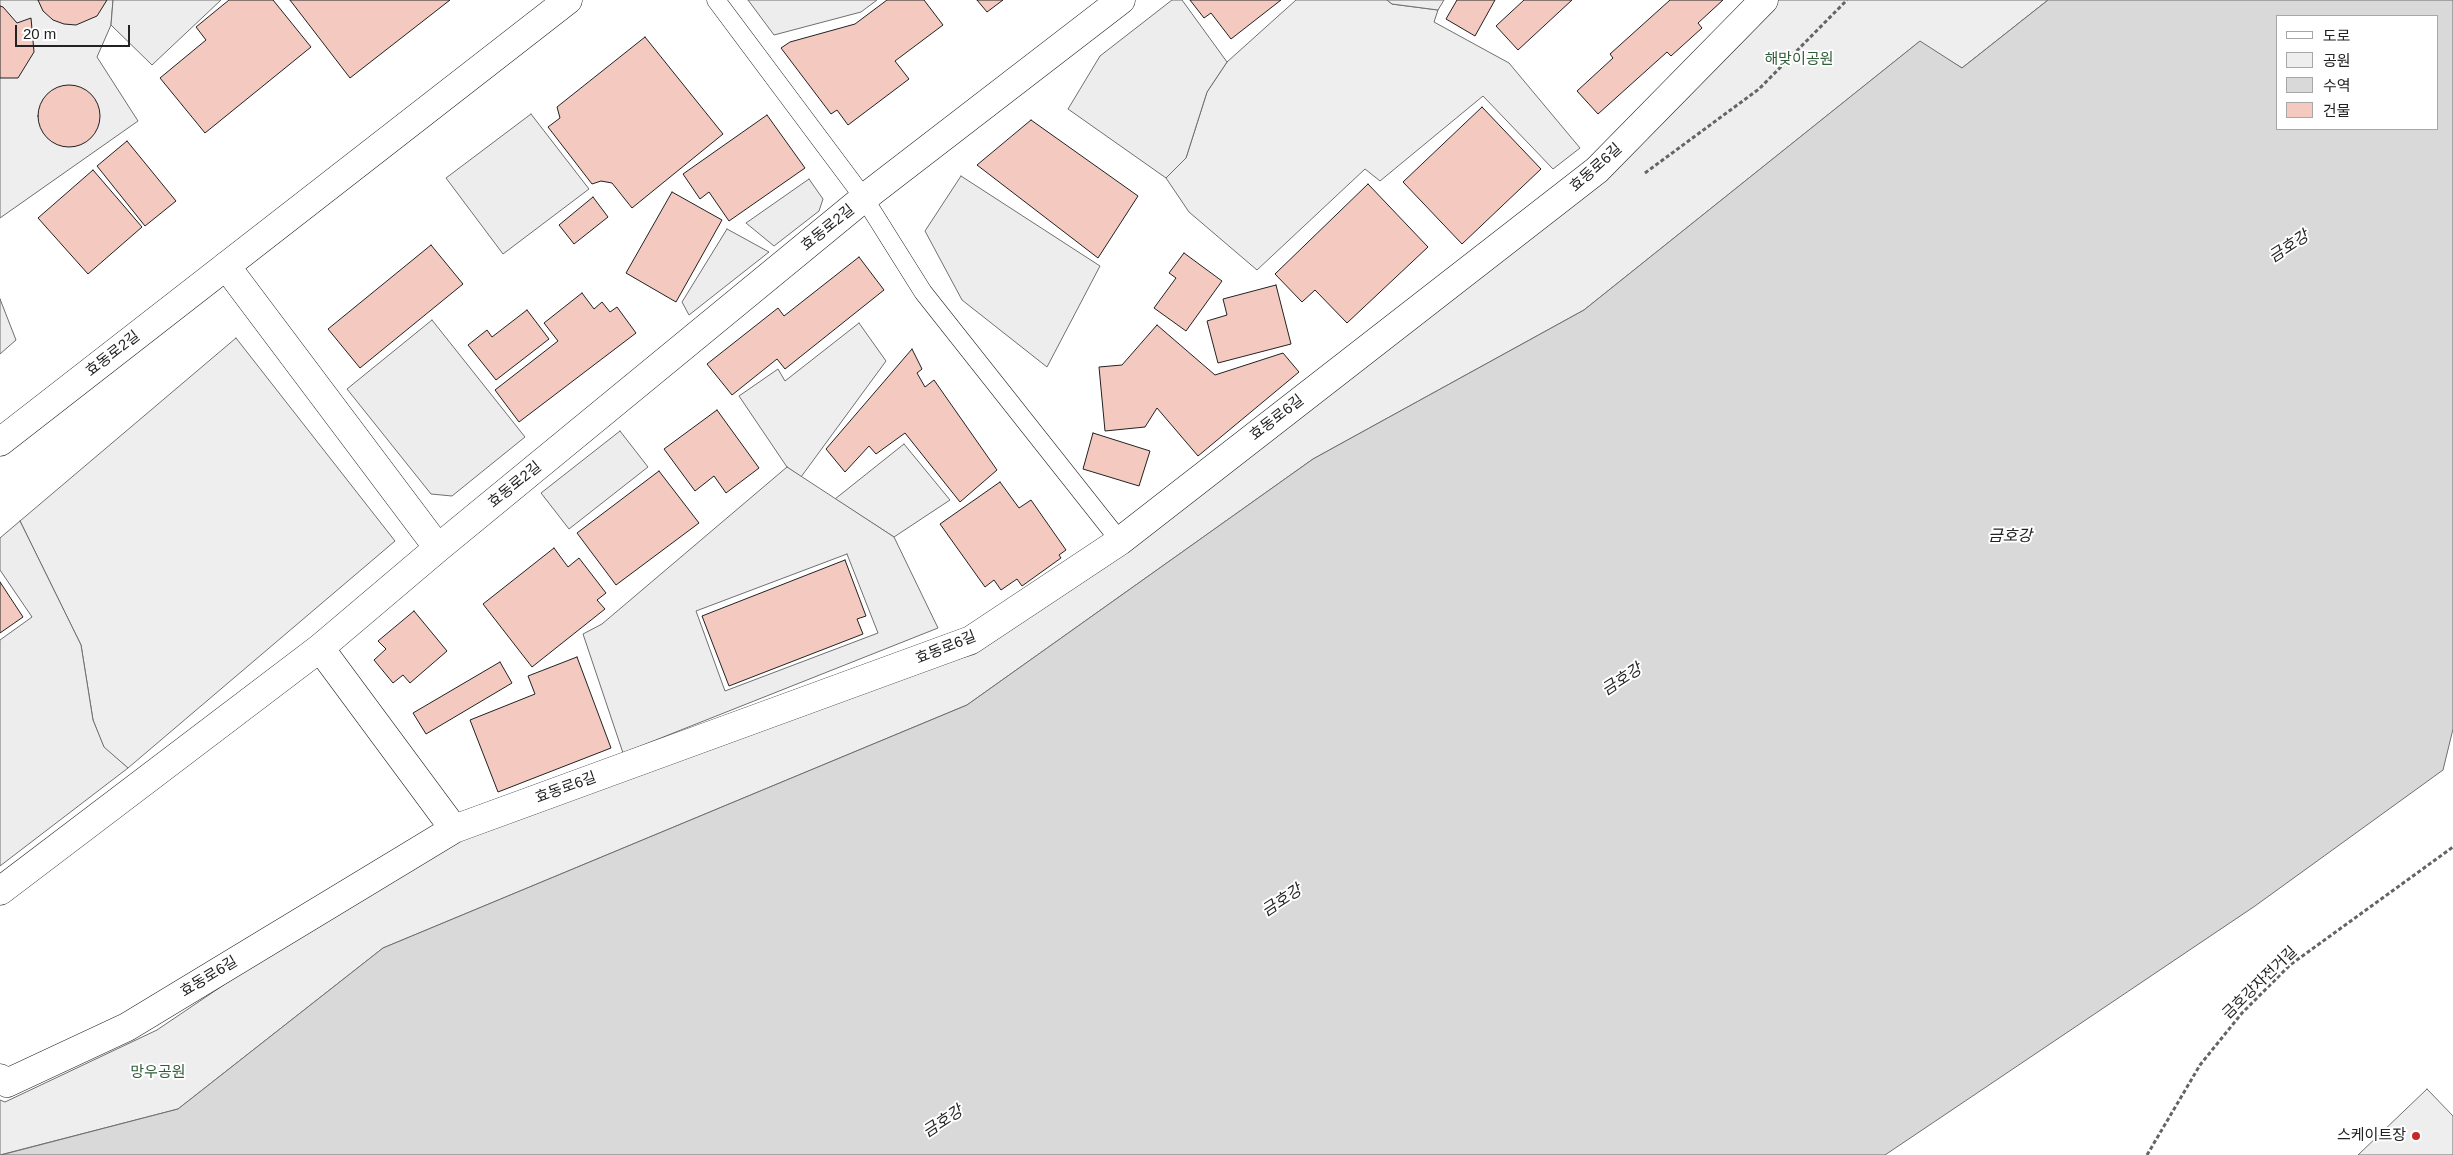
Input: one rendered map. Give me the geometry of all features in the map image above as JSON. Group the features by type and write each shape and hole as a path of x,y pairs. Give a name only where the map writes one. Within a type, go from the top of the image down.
{"street":[{"name":"효동로2길","path":"0,442 568,0"},
{"path":"864,198 1121,0"},
{"name":"효동로6길","path":"0,1078 7,1083 127,1027 454,829 971,640 1120,541 1597,170 1764,0"},
{"name":"효동로2길","path":"438,548 864,198"},
{"path":"0,891 320,648 438,548 226,266"},
{"path":"320,648 454,829"}],"lane":[{"name":"효동로2길","path":"716,0 864,198 923,292 1120,541"}],"path":[{"name":"금호강자전거길","path":"2148,1155 2200,1065 2242,1012 2290,965 2453,847"}],"green space":[{"path":"0,0 113,0 111,25 97,57 138,121 0,218"},
{"path":"1296,0 1387,0 1392,4 1438,10 1434,22 1509,63 1580,148 1553,169 1483,96 1380,181 1365,169 1257,270 1189,212 1166,178 1186,158 1207,92 1227,62"},
{"name":"해맞이공원","path":"1773,0 2048,0 1962,68 1919,42 1584,310 1313,459 967,705 383,948 178,1109 0,1155 0,1100 5,1102 157,1030 454,829 712,734 975,654 1131,547 1441,307"},
{"path":"0,299 16,340 0,354"},
{"path":"859,323 886,361 801,477 787,467 739,396 778,369 785,381"},
{"path":"236,338 395,541 128,768 104,748 93,720 81,645 20,521"},
{"path":"904,444 950,500 894,537 835,499"},
{"name":"스케이트장","path":"2427,1089 2453,1116 2453,1155 2358,1155"}],"shaded area":[{"path":"113,0 221,0 152,65 111,25"},
{"path":"748,0 877,0 861,12 774,35"},
{"path":"1172,0 1182,0 1227,62 1207,92 1186,158 1166,178 1068,109 1100,56"},
{"path":"1387,0 1444,0 1438,10 1392,4"},
{"path":"531,114 589,189 503,254 446,178"},
{"path":"961,176 1100,266 1047,367 962,300 925,231"},
{"path":"809,179 823,199 819,211 774,246 746,223"},
{"path":"727,229 769,252 689,315 682,302"},
{"path":"432,320 525,437 452,496 431,494 347,389"},
{"path":"620,431 648,467 569,529 541,493"},
{"path":"787,467 894,537 938,628 623,753 583,634 602,624","holes":["847,554 878,633 725,691 696,611"]},
{"path":"20,521 81,645 93,720 104,747 128,768 0,866 0,640 32,617 0,570 0,538"}],"water":[{"name":"금호강","path":"2048,0 2453,0 2453,729 2443,770 2255,906 1885,1155 1,1155 178,1109 383,948 967,705 1313,459 1584,310 1920,41 1962,68"}],"building":[{"path":"38,0 107,0 97,16 76,25 64,24 53,20 43,11"},
{"path":"229,0 273,0 311,47 205,133 160,78 206,40 196,27"},
{"path":"290,0 450,0 350,78"},
{"path":"887,0 924,0 943,25 895,61 909,79 848,125 837,110 831,114 781,48 790,42 855,24"},
{"path":"977,0 1003,0 987,12"},
{"path":"1190,0 1281,0 1231,39 1211,13 1204,18"},
{"path":"1457,0 1495,0 1475,36 1446,19"},
{"path":"1524,0 1572,0 1518,50 1496,26"},
{"path":"1670,0 1723,0 1698,23 1702,28 1671,56 1667,52 1598,114 1577,91 1613,58 1610,54"},
{"path":"0,6 17,23 31,18 34,52 18,78 0,78"},
{"path":"645,37 723,134 632,208 612,183 601,181 592,184 548,127 560,118 557,107"},
{"path":"63,85 75,85 91,94 98,104 100,116 98,128 91,138 75,147 63,147 52,142 43,133 38,122 38,110 43,99 52,90"},
{"path":"1482,107 1541,169 1462,244 1403,182"},
{"path":"767,115 805,168 729,221 709,192 700,199 683,174"},
{"path":"1031,120 1138,196 1098,258 977,165"},
{"path":"127,141 176,201 145,226 97,166"},
{"path":"93,170 142,227 88,274 38,218"},
{"path":"1368,184 1428,247 1347,323 1315,290 1302,302 1275,274"},
{"path":"672,192 722,220 676,302 626,273"},
{"path":"593,197 608,217 574,244 559,225"},
{"path":"431,245 463,284 360,368 328,329"},
{"path":"1184,253 1222,281 1186,331 1154,308 1176,278 1169,273"},
{"path":"859,257 884,290 785,369 777,359 732,395 707,364 778,308 784,316"},
{"path":"1276,285 1291,344 1218,363 1207,321 1227,315 1223,299"},
{"path":"582,293 594,309 602,302 610,312 617,307 636,333 519,422 495,390 558,341 544,323"},
{"path":"527,310 549,339 496,380 468,345 487,330 492,337"},
{"path":"1157,325 1215,375 1283,353 1299,372 1198,456 1157,408 1145,427 1105,431 1099,367 1122,365"},
{"path":"912,349 922,369 917,373 925,387 934,380 997,470 960,502 905,433 876,454 869,446 845,472 826,449"},
{"path":"717,410 759,468 726,493 714,476 695,491 664,449"},
{"path":"1093,433 1150,451 1139,486 1083,469"},
{"path":"659,471 699,523 616,585 577,533"},
{"path":"1000,482 1019,508 1031,500 1066,550 1059,555 1061,558 1022,586 1017,579 1001,590 994,580 985,587 940,524"},
{"path":"554,548 568,567 579,558 606,593 597,600 605,609 532,667 483,604"},
{"path":"845,560 866,616 857,619 863,634 729,686 702,616"},
{"path":"0,582 23,617 0,633"},
{"path":"414,611 447,651 410,683 403,675 393,683 374,660 386,649 378,641"},
{"path":"577,657 611,748 498,792 470,720 535,694 528,676"},
{"path":"500,662 512,683 426,734 413,713"}],"place":[{"name":"스케이트장","path":"2416,1136"}],"park label":[{"name":"망우공원","path":"158,1073"}]}
